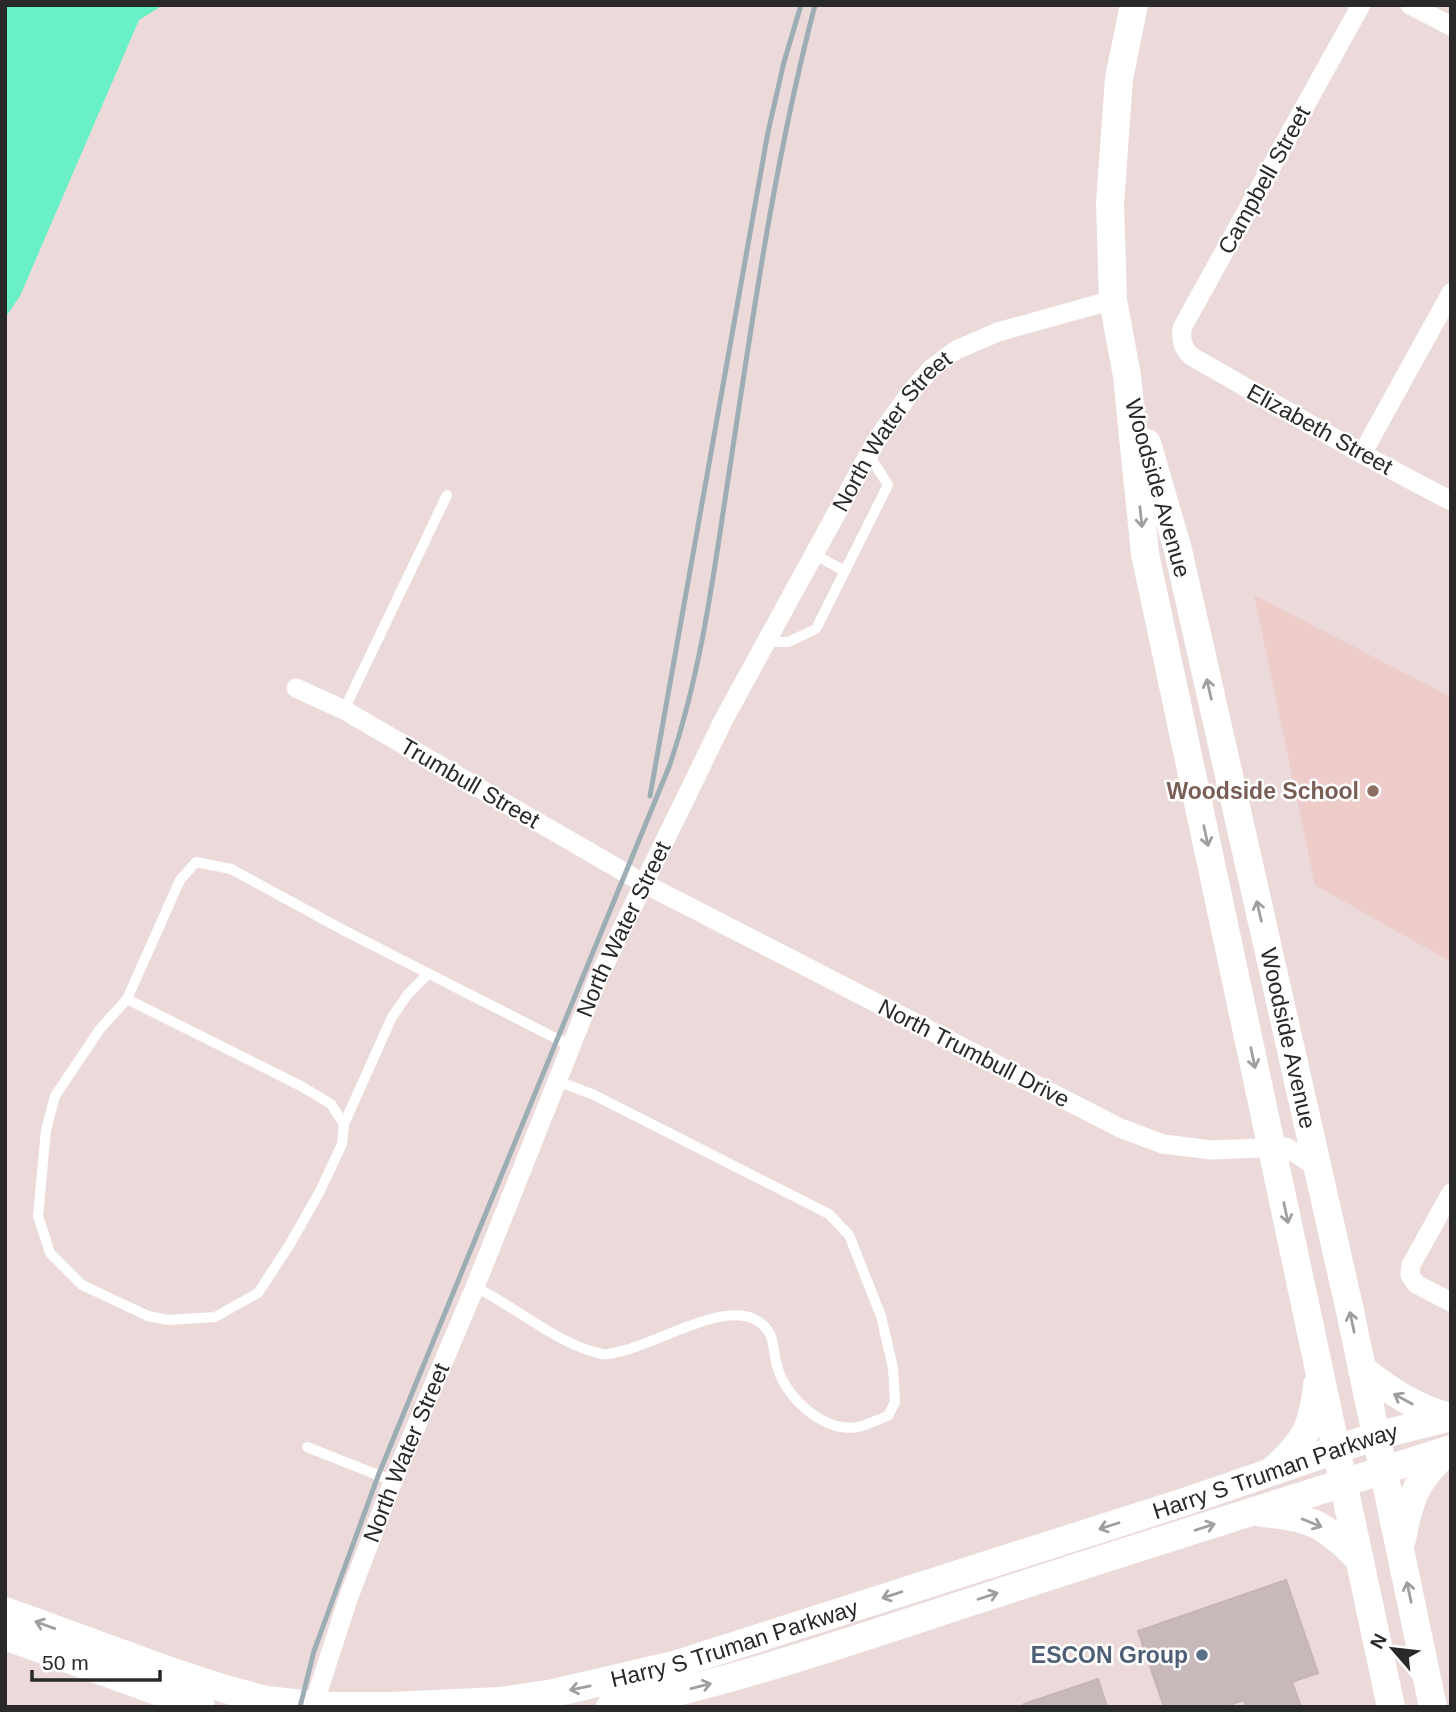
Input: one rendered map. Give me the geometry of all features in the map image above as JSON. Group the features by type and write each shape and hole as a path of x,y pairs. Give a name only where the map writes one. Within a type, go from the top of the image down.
{"main road":[{"name":"Woodside Avenue","path":"1134,5 1115,122 1110,204 1113,300 1127,376 1145,554 1391,1707"},
{"name":"Woodside Avenue","path":"1127,376 1178,550 1318,1168 1433,1707"},
{"path":"1269,1473 1291,1454 1314,1414 1319,1368"},
{"path":"1362,1369 1411,1403 1451,1417"},
{"name":"Harry S Truman Parkway","path":"5,1611 225,1689 266,1700 321,1706 391,1706 500,1700 554,1693 674,1665 1171,1507 1376,1436 1451,1417"},
{"path":"1400,1552 1416,1487 1450,1449"},
{"name":"Harry S Truman Parkway","path":"610,1707 721,1681 806,1657 1450,1449"},
{"path":"1252,1512 1293,1516 1319,1525 1331,1531 1360,1560"},
{"path":"5,1636 201,1707"}],"street":[{"name":"Campbell Street","path":"1191,356 1184,349 1182,328 1360,5"},
{"path":"1410,5 1451,26"},
{"path":"1363,454 1451,293"},
{"name":"North Water Street","path":"313,1707 348,1599 393,1481 475,1287 599,976 724,719 869,455 910,393 931,369 956,350 998,332 1113,300"},
{"name":"Elizabeth Street","path":"1191,356 1451,501"},
{"name":"Trumbull Street","path":"296,688 344,710 643,883"},
{"name":"North Trumbull Drive","path":"643,883 1119,1128 1163,1144 1212,1150 1286,1147 1318,1168"},
{"path":"1451,1193 1414,1260 1410,1275 1416,1284 1451,1302"}],"lane":[{"path":"767,642 788,642 816,629 888,485 869,455"},
{"path":"344,710 447,495"},
{"path":"814,555 845,571"},
{"path":"428,974 408,994 392,1017 344,1124 342,1144 320,1191 258,1293 215,1317 168,1320 148,1316 82,1284 50,1252 38,1216 46,1130 55,1096 100,1029 127,999 180,880 197,862 231,869 428,974 571,1046"},
{"path":"127,999 301,1086 331,1104 344,1124"},
{"path":"475,1287 498,1298 562,1338 604,1354 629,1349 701,1323 728,1316 745,1316 758,1321 773,1338 777,1368 788,1390 802,1407 827,1423 856,1427 888,1416 895,1402 893,1368 881,1316 849,1235 829,1214 592,1094 557,1081"},
{"path":"307,1447 393,1481"}],"shaded area":[{"path":"5,5 163,5 139,20 20,296 5,318"},
{"name":"Woodside School","path":"1254,595 1451,697 1451,962 1315,885"}],"building":[{"path":"1286,1580 1318,1673 1292,1682 1301,1707 1246,1707 1244,1700 1223,1707 1164,1707 1138,1631"},
{"path":"1098,1679 1107,1707 1024,1707 1024,1704"}],"railway":[{"path":"650,796 768,132 784,62 801,5"},
{"path":"300,1707 314,1651 378,1476 669,767 681,730 707,615 777,174 815,5"}],"place":[{"name":"Woodside School","path":"1373,791"},
{"name":"ESCON Group","path":"1202,1655"}]}
